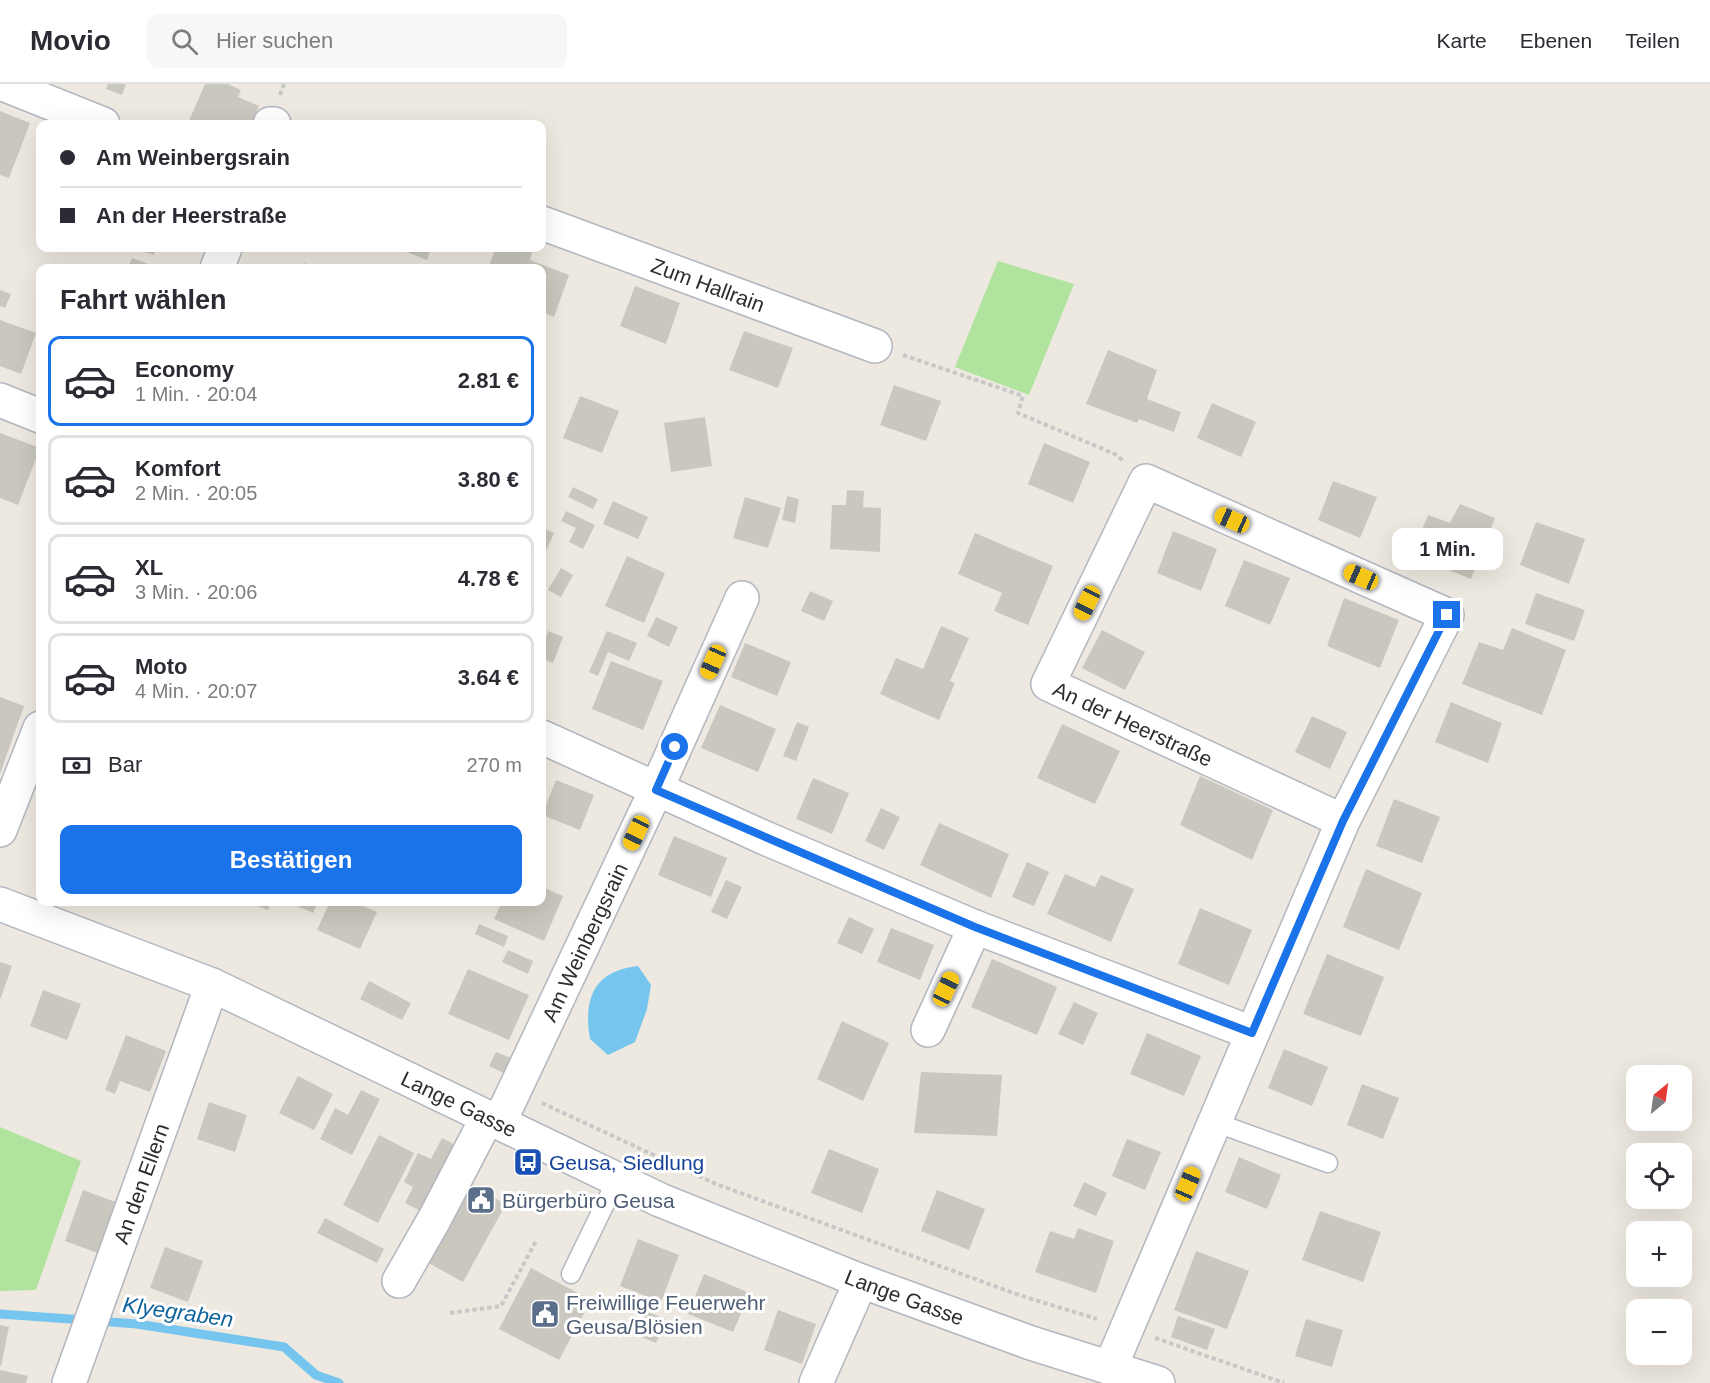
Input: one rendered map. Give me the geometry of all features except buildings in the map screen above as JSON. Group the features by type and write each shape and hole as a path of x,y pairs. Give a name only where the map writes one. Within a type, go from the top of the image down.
{"street":[{"path":"3,84 93,120"},
{"name":"Zum Hallrain","path":"546,224 875,345"},
{"path":"0,400 36,414"},
{"path":"1131,1377 1127,1328 1343,821 1447,615 1146,481"},
{"name":"An der Heerstraße","path":"1146,481 1048,684 1343,821"},
{"name":"Am Weinbergsrain","path":"399,1281 493,1121 514,1090 656,790 742,598"},
{"path":"0,830 36,738"},
{"path":"546,739 765,838 975,927 1252,1033"},
{"name":"Lange Gasse","path":"0,904 212,985 660,1200 861,1281 1131,1377"},
{"path":"928,1030 975,927"},
{"name":"An den Ellern","path":"69,1383 212,985"},
{"path":"816,1383 861,1281"}],"lane":[{"path":"1214,1122 1328,1162"},
{"path":"571,1274 617,1179"}],"path":[{"path":"875,345 1023,396 1018,412 1117,454 1146,481"},
{"path":"514,1090 716,1184 1008,1292 1127,1328 1284,1383"},
{"path":"450,1313 501,1306 536,1241"}],"green space":[{"path":"998,261 1074,284 1029,395 955,367"},
{"path":"0,1127 81,1161 36,1290 0,1291"}],"water":[{"path":"638,966 651,985 647,1009 635,1042 608,1055 590,1039 588,1011 591,999 602,980 623,969"}],"waterway":[{"name":"Klyegraben","path":"0,1314 84,1320"},
{"name":"Klyegraben","path":"98,1321 137,1324 284,1347 316,1375 339,1383"}],"place":[{"name":"Geusa, Siedlung","path":"528,1162"},
{"name":"Bürgerbüro Geusa","path":"481,1200"},
{"name":"Freiwillige Feuerwehr Geusa/Blösien","path":"545,1314"}],"route":[{"path":"675,747 656,790 975,927 1252,1033 1343,821 1447,615"}]}
